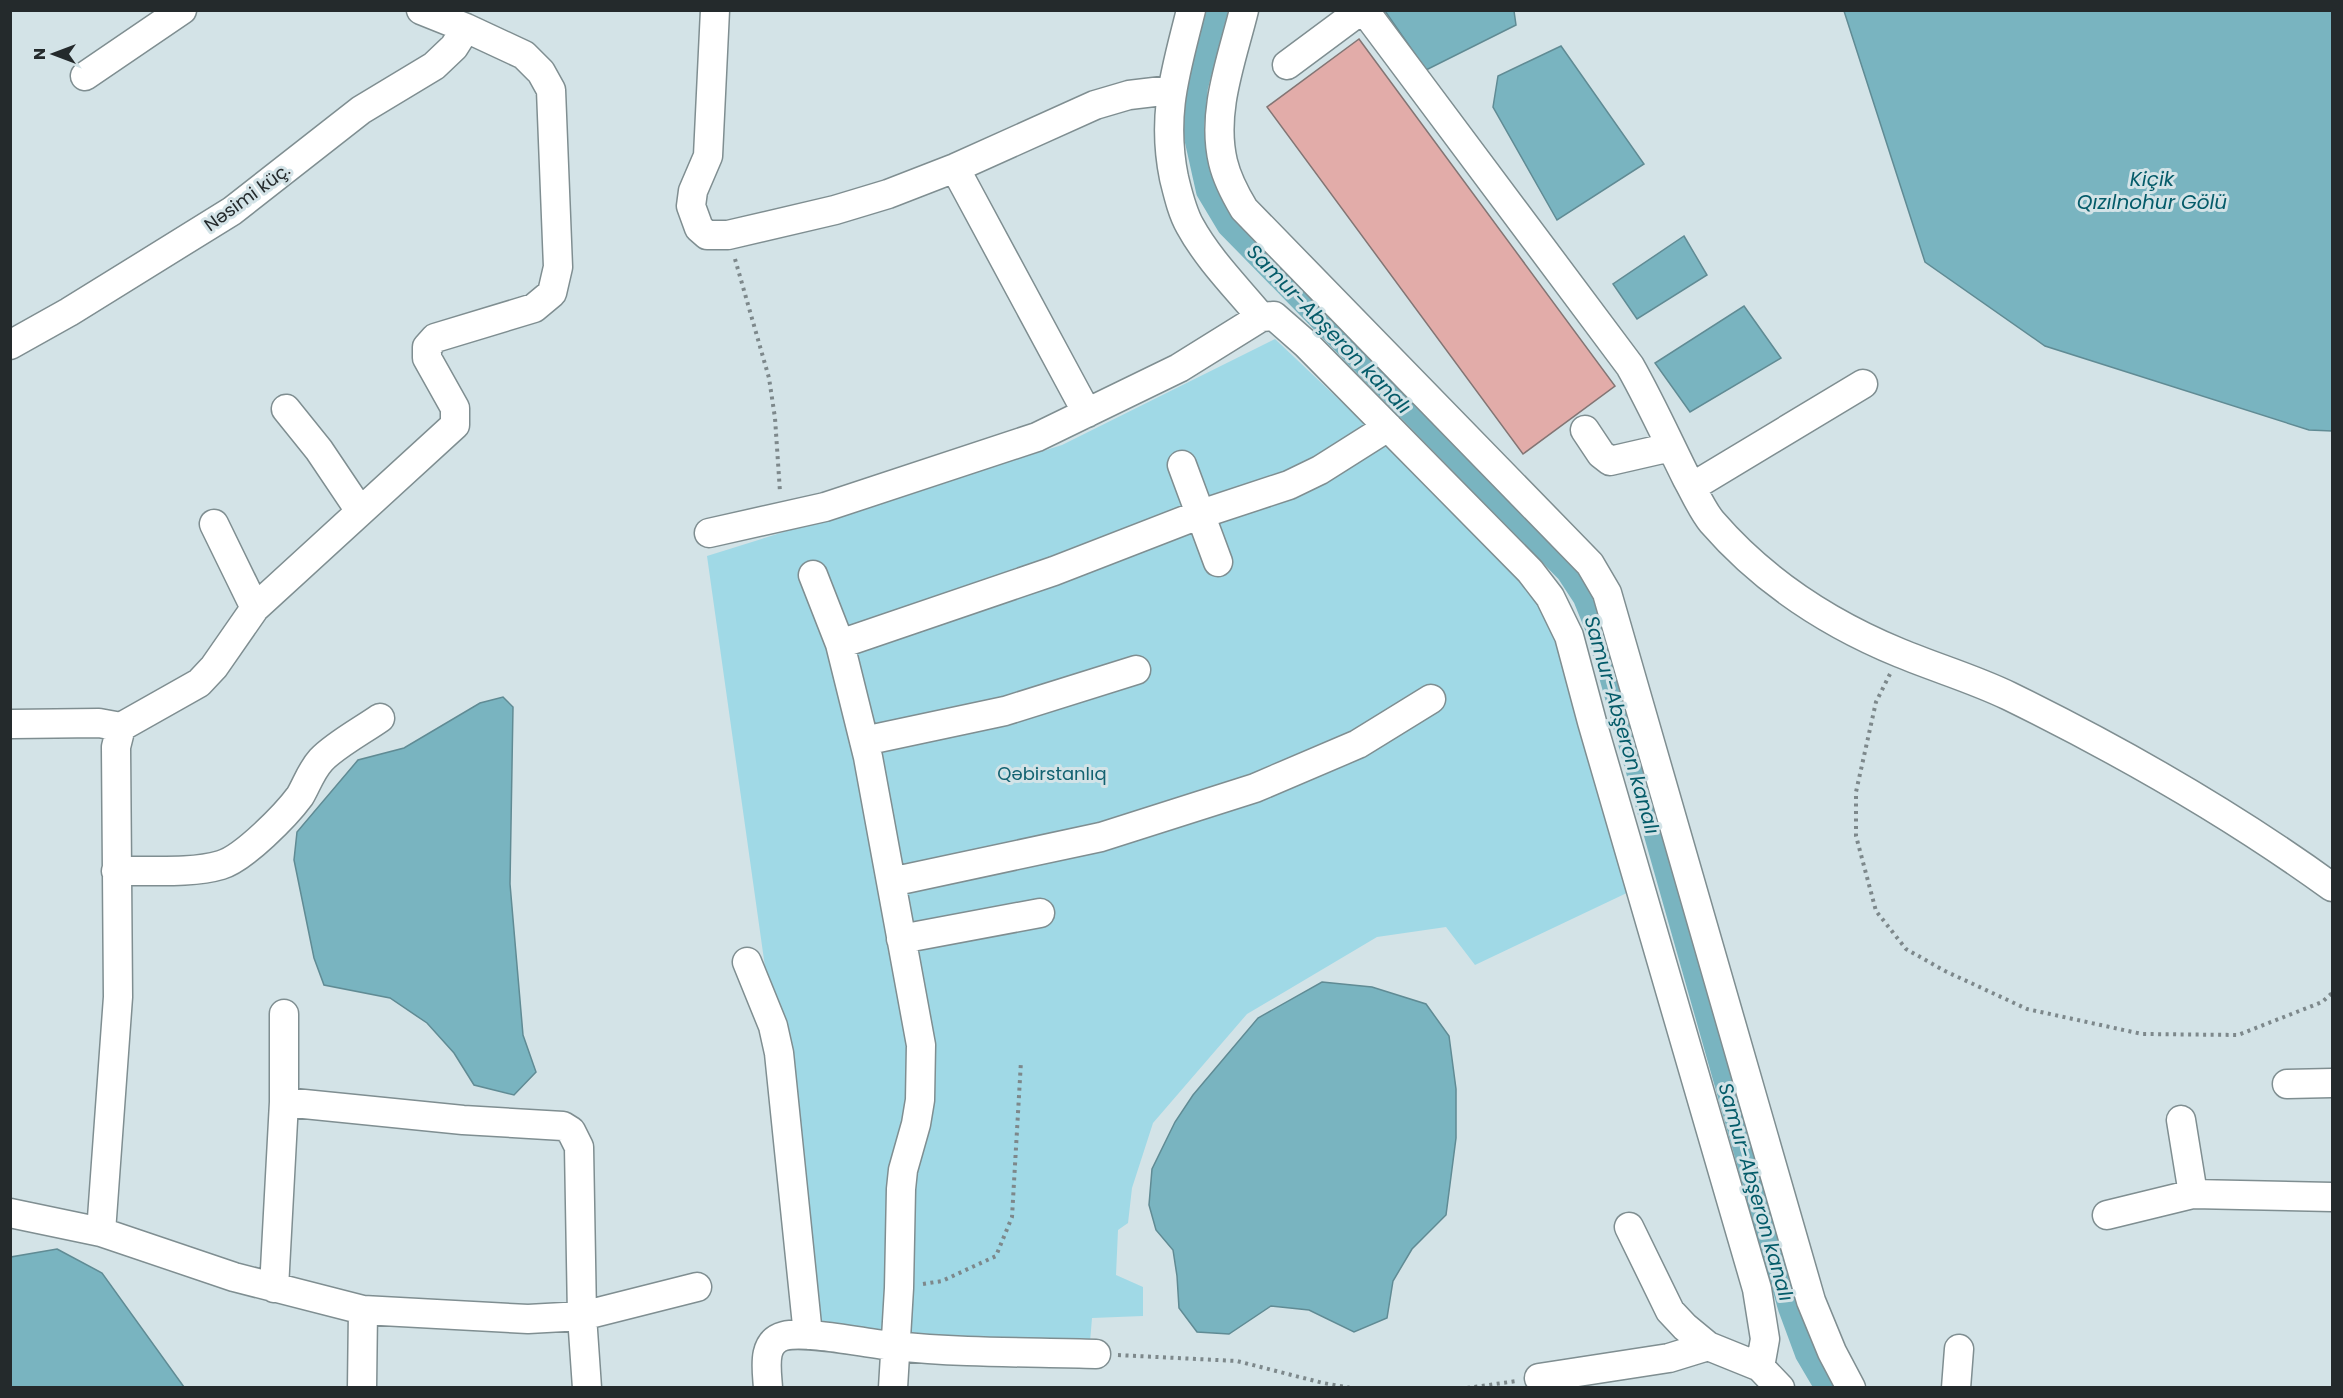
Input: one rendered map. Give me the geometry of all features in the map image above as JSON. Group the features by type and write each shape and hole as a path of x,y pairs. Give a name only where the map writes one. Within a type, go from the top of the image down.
{"street":[{"path":"85,76 182,10"},
{"path":"12,724 99,723 121,727 199,683 214,666 255,608 455,426 455,408 427,358 427,347 435,338 534,308 552,293 558,267 551,90 541,72 524,56 466,28 421,10"},
{"path":"715,10 708,156 693,190 691,206 699,228 707,235 728,235 845,207 888,194 955,168 1095,105 1130,95 1171,90"},
{"path":"1191,10 1171,90 1168,149 1177,191 1190,225 1261,317"},
{"path":"1244,10 1220,103 1219,134 1222,161 1229,184 1244,209 1590,564 1607,593 1811,1300 1832,1352 1851,1388"},
{"path":"1287,66 1363,10 1630,366 1710,519 1735,546 1789,594 1849,630 1900,653 2007,695 2131,761 2273,844 2332,887"},
{"name":"Nəsimi küç.","path":"10,345 69,312 232,211 361,110 434,66 454,47 466,28"},
{"path":"955,168 1087,413"},
{"path":"709,532 825,507 1037,437 1179,368 1261,317 1274,316 1286,325 1530,571 1550,597 1569,636 1757,1289 1765,1339 1760,1367"},
{"path":"1692,487 1863,384"},
{"path":"286,409 319,450 360,511"},
{"path":"840,644 1054,571 1201,514 1289,485 1320,470 1388,427"},
{"path":"1585,430 1601,453 1610,461 1671,447"},
{"path":"1182,465 1218,562"},
{"path":"214,524 255,608"},
{"path":"813,575 840,644 864,741 921,1045 920,1100 903,1170 901,1189 894,1388"},
{"path":"864,741 1005,711 1136,670"},
{"path":"891,882 1101,837 1255,788 1358,744 1431,699"},
{"path":"116,871 206,868 224,864 251,845 287,813 322,758 381,718"},
{"path":"101,1232 118,997 116,747 121,727"},
{"path":"901,939 1040,913"},
{"path":"747,962 773,1026 779,1053 808,1335"},
{"path":"274,1288 284,1102 284,1014"},
{"path":"2288,1084 2332,1083"},
{"path":"284,1102 463,1120 563,1126 571,1131 579,1147 582,1316 587,1388"},
{"path":"2181,1120 2193,1194"},
{"path":"2107,1215 2193,1194 2332,1197"},
{"path":"10,1213 101,1232 225,1274 363,1310 528,1319 582,1316 697,1287"},
{"path":"1629,1227 1670,1311 1708,1346 1760,1367 1780,1388"},
{"path":"362,1388 363,1310"},
{"path":"768,1388 767,1357 771,1345 783,1336 808,1335 895,1346 1096,1354"},
{"path":"1539,1378 1669,1358 1708,1346"},
{"path":"1956,1388 1959,1349"}],"path":[{"path":"728,235 769,378 775,418 782,516"},
{"path":"1900,653 1876,702 1856,792 1856,836 1876,911 1906,949 1945,971 2027,1009 2142,1034 2238,1035 2322,1002 2332,993"},
{"path":"899,1288 942,1281 996,1256 1012,1217 1022,1061"},
{"path":"1096,1354 1237,1361 1351,1388"},
{"path":"1467,1388 1539,1378"}],"green space":[{"name":"Qəbirstanlıq","path":"1275,339 1485,538 1554,619 1631,891 1475,965 1446,927 1377,937 1247,1014 1153,1123 1132,1188 1128,1223 1118,1230 1116,1275 1143,1287 1143,1316 1092,1318 1090,1342 908,1338 819,1325 797,1096 783,1012 767,981 707,556 1062,445"}],"water":[{"path":"1385,11 1514,11 1516,25 1426,70"},
{"name":"Kiçik Qızılnohur Gölü","path":"1844,11 2332,11 2332,431 2309,430 2045,346 1925,262"},
{"path":"1561,46 1644,164 1557,220 1493,107 1498,76"},
{"path":"1684,236 1707,275 1637,319 1613,284"},
{"path":"1744,306 1781,358 1690,412 1655,363"},
{"path":"503,697 513,707 510,884 523,1035 536,1072 514,1095 474,1085 454,1053 427,1023 390,998 324,985 314,958 294,860 297,832 358,760 404,748 480,703"},
{"path":"1322,982 1372,987 1426,1004 1449,1036 1456,1089 1456,1138 1446,1215 1412,1249 1393,1281 1387,1318 1354,1332 1309,1310 1271,1306 1229,1334 1197,1332 1179,1308 1173,1250 1156,1230 1149,1205 1152,1169 1175,1122 1193,1095 1258,1018"},
{"path":"57,1249 102,1273 184,1387 11,1387 11,1257"}],"building":[{"path":"1359,39 1615,386 1523,454 1267,107"}],"waterway":[{"name":"Samur-Abşeron kanalı","path":"1217,10 1197,87 1193,128 1207,191 1228,226 1567,572 1584,598 1597,630 1789,1308 1806,1354 1826,1388"}]}
